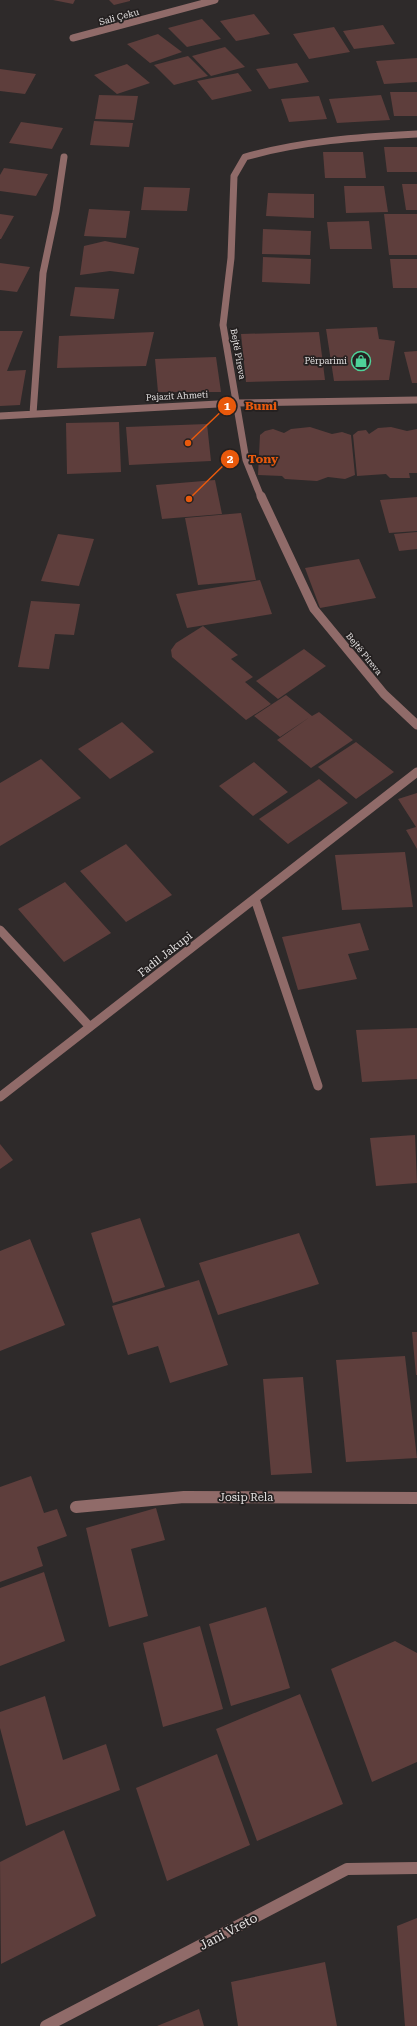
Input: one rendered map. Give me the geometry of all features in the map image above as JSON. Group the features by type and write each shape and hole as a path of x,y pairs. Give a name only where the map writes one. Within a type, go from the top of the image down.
{"street":[{"name":"Sali Çeku","path":"73,38 216,0"},
{"name":"Bejtë Pireva","path":"417,134 346,138 276,147 245,157 234,176 231,258 223,326 246,460 268,514 314,609 384,694 417,725"},
{"path":"33,414 43,273 56,211 64,157"},
{"name":"Pajazit Ahmeti","path":"0,416 236,403 417,400"},
{"name":"Fadil Jakupi","path":"0,1097 255,899 330,838 417,772"},
{"path":"255,899 318,1086"},
{"path":"0,930 90,1027"},
{"name":"Josip Rela","path":"76,1507 184,1497 417,1498"},
{"name":"Jani Vreto","path":"46,2026 347,1869 417,1868"}],"building":[{"path":"53,0 75,0 73,4"},
{"path":"109,0 130,0 130,1 114,5"},
{"path":"254,14 270,34 236,41 220,21"},
{"path":"202,19 221,39 187,47 168,28"},
{"path":"383,25 395,44 354,49 343,31"},
{"path":"334,27 350,52 309,59 293,34"},
{"path":"158,34 182,52 150,63 127,44"},
{"path":"225,47 245,67 211,76 192,56"},
{"path":"188,56 208,76 174,85 154,65"},
{"path":"417,58 417,82 384,84 376,61"},
{"path":"297,63 309,82 269,89 256,69"},
{"path":"127,64 150,83 117,94 94,75"},
{"path":"0,69 36,74 25,94 0,91"},
{"path":"238,73 252,91 212,100 197,81"},
{"path":"390,92 417,92 417,116 394,116"},
{"path":"99,95 138,96 134,120 95,119"},
{"path":"381,95 390,120 337,123 329,99"},
{"path":"319,96 327,119 289,122 281,99"},
{"path":"94,121 133,123 129,147 90,145"},
{"path":"21,122 63,128 52,149 9,143"},
{"path":"384,147 417,147 417,172 387,172"},
{"path":"323,152 363,152 366,178 325,178"},
{"path":"4,168 48,174 36,196 0,191 0,175"},
{"path":"402,184 417,184 417,210 406,210"},
{"path":"344,186 384,186 388,212 346,213"},
{"path":"144,187 190,188 187,211 141,210"},
{"path":"268,193 314,194 314,218 266,216"},
{"path":"89,209 130,211 126,238 84,236"},
{"path":"0,214 14,216 1,239 0,239"},
{"path":"384,214 417,214 417,255 389,255"},
{"path":"369,221 372,249 330,249 327,222"},
{"path":"263,229 311,231 310,255 262,254"},
{"path":"105,241 139,248 134,274 110,271 80,275 84,246"},
{"path":"263,257 311,259 310,284 262,282"},
{"path":"390,259 417,259 417,288 393,288"},
{"path":"0,263 30,267 17,292 0,290"},
{"path":"75,287 119,289 114,319 70,316"},
{"name":"Përparimi","path":"377,327 379,339 395,341 389,380 334,381 326,329"},
{"path":"0,331 23,331 7,371 26,370 20,405 0,406"},
{"path":"154,332 146,366 57,368 59,336"},
{"path":"319,332 325,380 246,382 241,334"},
{"path":"417,351 417,383 412,383 404,352"},
{"path":"216,357 221,392 158,392 155,359"},
{"path":"119,422 121,472 67,474 66,423"},
{"path":"207,424 211,461 129,465 126,427"},
{"path":"310,427 332,434 342,432 351,435 355,475 345,479 328,477 317,481 285,479 282,476 258,475 260,435 265,431 273,429 284,433 291,429"},
{"path":"391,427 407,431 417,429 417,473 409,473 410,478 390,478 386,474 357,476 353,435 358,431 366,430 369,434 378,428"},
{"path":"215,480 222,514 162,519 156,485"},
{"path":"417,497 417,531 389,533 380,500"},
{"path":"241,513 256,580 198,585 185,518"},
{"path":"417,532 417,549 399,551 394,534"},
{"path":"58,534 94,539 79,586 41,581"},
{"path":"359,559 376,598 320,608 305,568"},
{"path":"260,580 272,614 187,628 176,594"},
{"path":"31,601 80,604 74,635 55,634 49,669 18,667"},
{"path":"203,626 238,655 231,659 253,677 245,682 271,704 246,720 172,657 171,650 176,643"},
{"path":"304,649 326,666 278,699 256,681"},
{"path":"286,695 312,716 319,712 353,740 311,768 277,740 310,717 280,737 254,716"},
{"path":"122,722 154,752 110,779 78,749"},
{"path":"356,742 394,772 356,799 318,767"},
{"path":"41,759 81,798 0,846 0,783"},
{"path":"254,762 288,792 253,816 219,786"},
{"path":"319,779 348,803 288,844 259,819"},
{"path":"417,793 417,849 406,830 416,827 398,799"},
{"path":"126,844 172,895 126,922 80,871"},
{"path":"405,852 413,907 342,910 335,855"},
{"path":"65,882 111,933 64,962 18,909"},
{"path":"360,923 369,950 348,954 357,979 298,990 282,937"},
{"path":"417,1028 417,1079 362,1082 356,1030"},
{"path":"415,1135 417,1183 376,1186 370,1138"},
{"path":"0,1144 13,1160 0,1169"},
{"path":"140,1218 165,1287 113,1303 91,1233"},
{"path":"299,1233 319,1284 218,1315 199,1263"},
{"path":"30,1239 65,1325 0,1351 0,1251"},
{"path":"199,1280 228,1365 170,1383 158,1346 128,1355 112,1306"},
{"path":"412,1332 417,1332 417,1375 416,1375"},
{"path":"405,1356 417,1458 346,1462 336,1360"},
{"path":"303,1377 312,1473 271,1475 263,1379"},
{"path":"31,1476 44,1513 57,1509 67,1536 37,1547 43,1566 0,1582 0,1487"},
{"path":"156,1508 165,1540 131,1549 148,1616 109,1627 86,1528"},
{"path":"44,1572 65,1641 0,1666 0,1588"},
{"path":"266,1607 290,1688 231,1706 209,1624"},
{"path":"200,1626 223,1709 163,1727 143,1643"},
{"path":"395,1641 417,1653 417,1762 372,1782 331,1669"},
{"path":"300,1694 343,1804 257,1841 216,1729"},
{"path":"45,1696 63,1760 106,1744 120,1790 26,1826 0,1728 0,1712"},
{"path":"217,1754 250,1845 167,1881 136,1788"},
{"path":"64,1830 96,1916 1,1964 0,1862"},
{"path":"417,1918 417,2026 405,2026 397,1926"},
{"path":"325,1962 337,2026 238,2026 231,1982"},
{"path":"199,2009 204,2026 157,2026"}],"place":[{"name":"Përparimi","path":"361,361"},
{"name":"Bumi","path":"188,443"},
{"name":"Tony","path":"189,499"}]}
